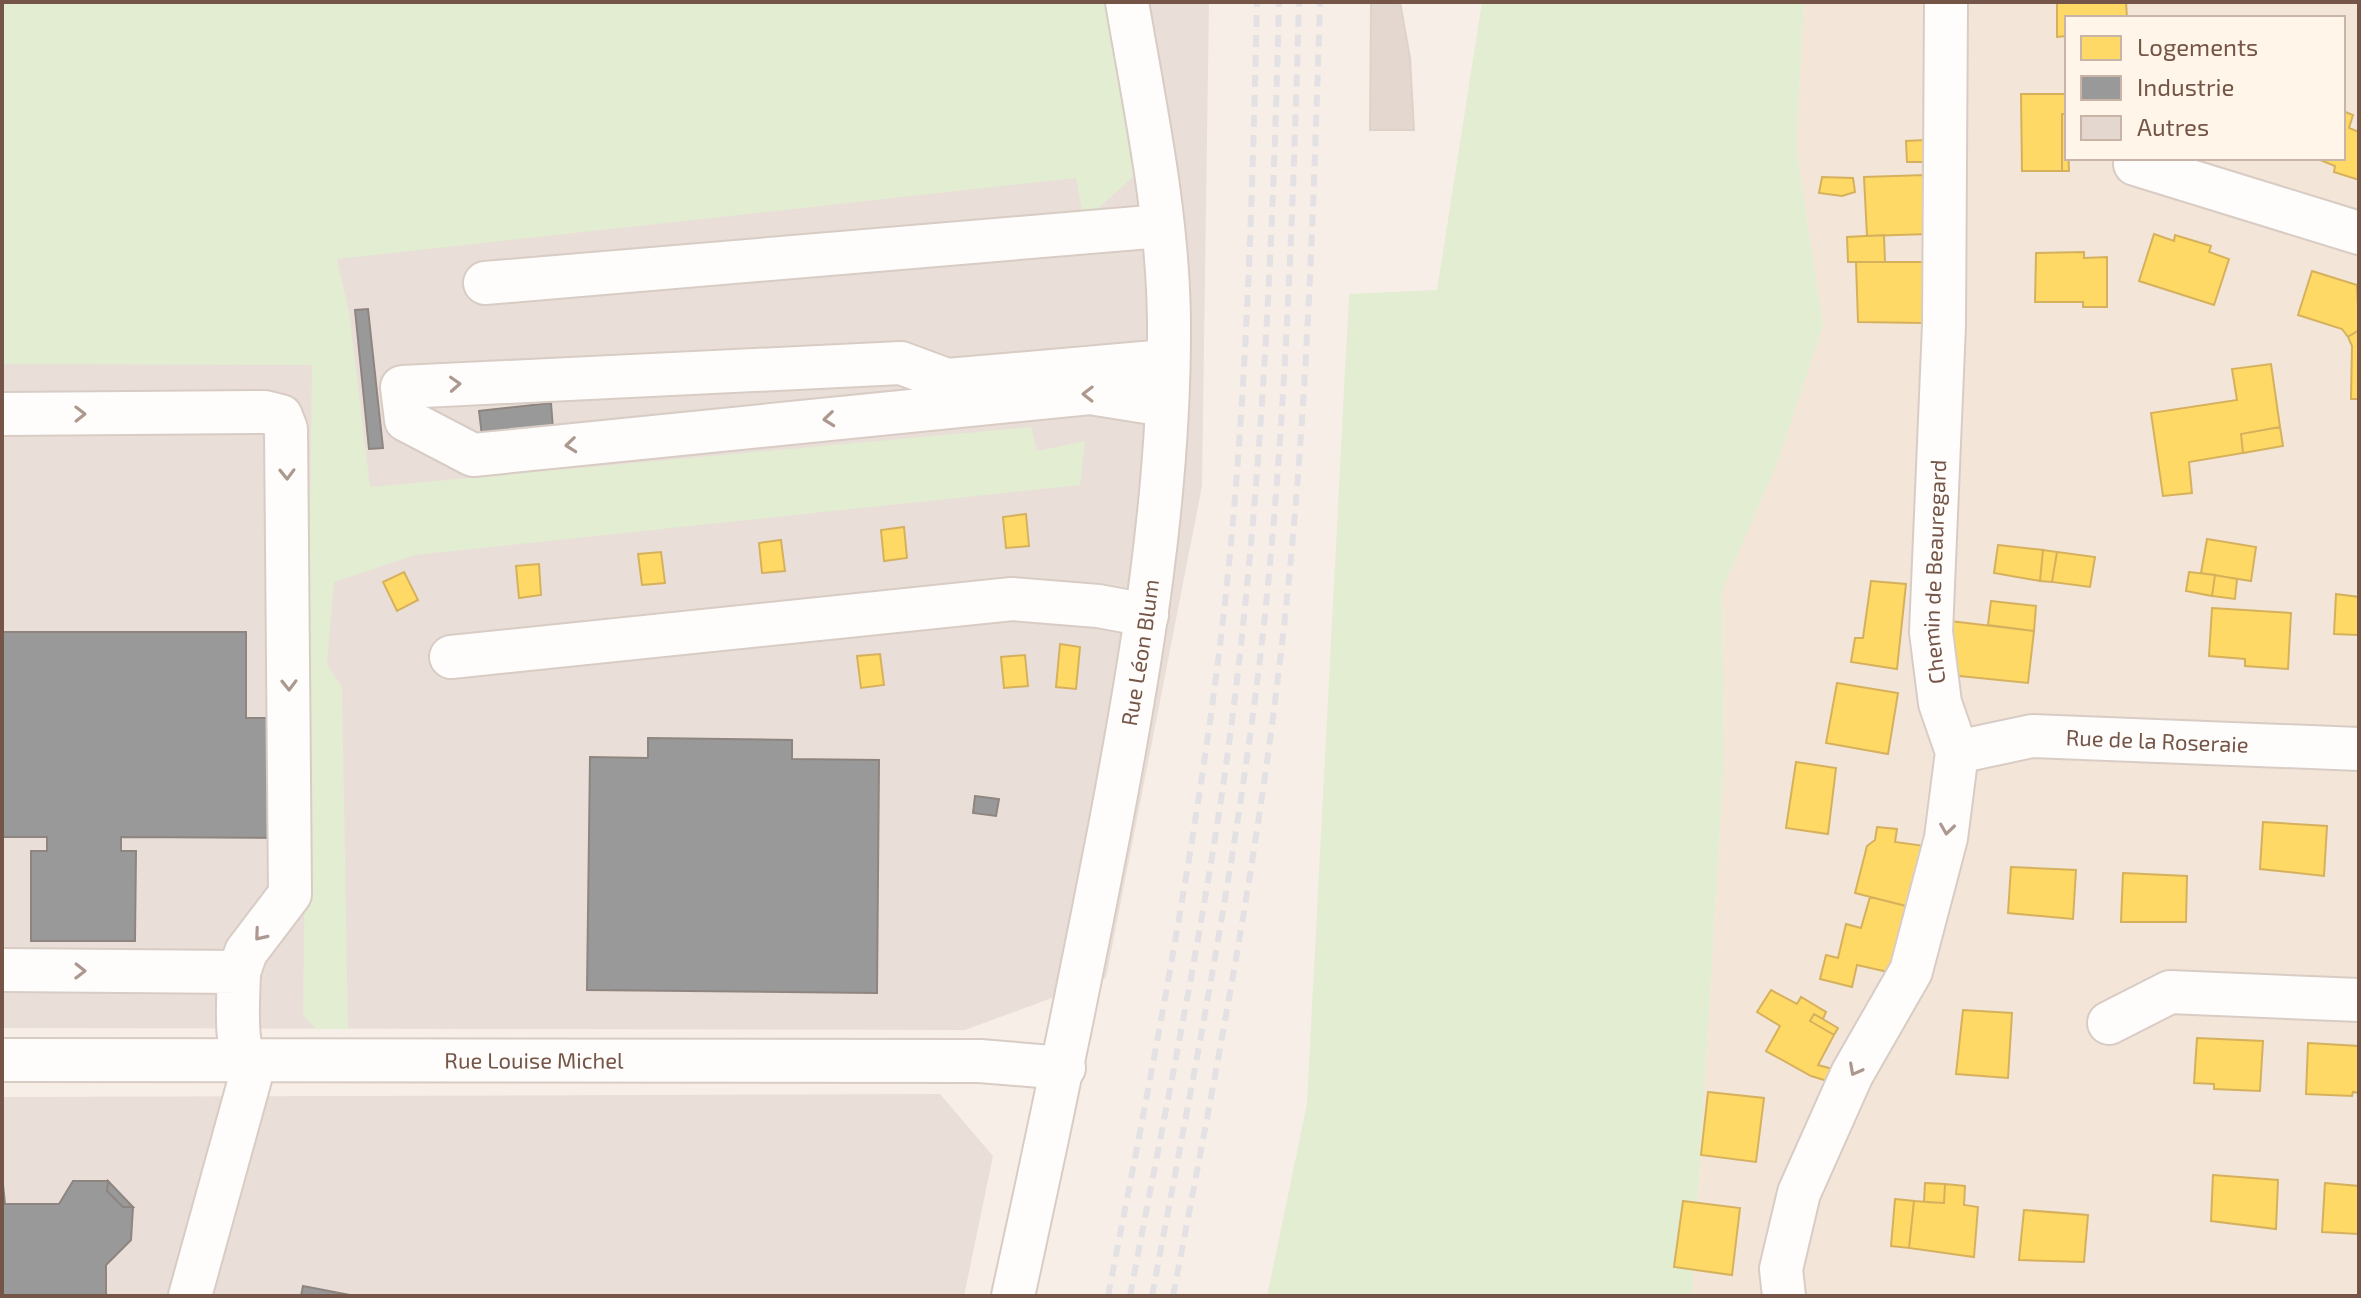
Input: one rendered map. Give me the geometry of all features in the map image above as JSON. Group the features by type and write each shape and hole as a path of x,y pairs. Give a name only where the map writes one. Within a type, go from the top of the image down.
{"street":[{"name":"Rue Léon Blum","path":"1013,1296 1064,1068 1147,615 1161,482 1169,322 1158,182 1127,2"},
{"name":"Chemin de Beauregard","path":"1784,1296 1781,1269 1799,1193 1852,1074 1911,971 1946,838 1957,752 1940,703 1931,632 1944,325 1946,2"},
{"path":"2135,164 2359,233"},
{"path":"485,283 1161,226"},
{"path":"1165,405 1090,393 473,455 406,420 402,387 901,363 947,380 1166,361"},
{"path":"2,414 265,412 281,416 286,429 290,894 246,952 239,972 237,1029 241,1060 250,1079 190,1296"},
{"path":"451,657 1012,599 1098,606 1147,615"},
{"name":"Rue de la Roseraie","path":"1957,752 2032,736 2359,749"},
{"path":"2,970 239,972"},
{"path":"2109,1023 2170,992 2359,1000"},
{"name":"Rue Louise Michel","path":"2,1060 965,1061 1064,1068"}],"shaded area":[{"path":"2,2 1209,2 1202,486 1106,978 965,1030 2,1028"},
{"path":"1804,2 2359,2 2359,1296 1692,1296 1724,758 1722,589 1778,461 1823,326 1796,146"},
{"path":"940,1094 993,1156 964,1296 2,1296 2,1097"}],"green space":[{"path":"2,2 1105,2 1134,176 1084,221 1076,178 337,259 349,312 370,487 1031,427 1037,451 1085,441 1080,485 415,555 334,582 327,664 342,688 348,1029 316,1029 303,1015 312,365 2,364"},
{"path":"1482,2 1804,2 1796,146 1823,326 1778,461 1722,590 1724,758 1692,1296 1267,1296 1307,1104 1349,294 1437,290"}],"building: Logements":[{"path":"2057,2 2126,2 2127,16 2065,16 2065,36 2057,37"},
{"path":"2021,94 2065,94 2062,171 2022,171"},
{"path":"2345,112 2353,115 2349,128 2359,132 2359,180 2334,172 2335,166 2320,160 2345,160"},
{"path":"2062,114 2065,114 2065,160 2069,160 2069,171 2062,171"},
{"path":"1924,140 1924,162 1907,162 1906,141"},
{"path":"1925,175 1928,234 1867,236 1864,177"},
{"path":"1822,177 1853,178 1855,192 1842,196 1819,193"},
{"path":"2154,234 2174,241 2175,235 2211,246 2209,252 2229,259 2214,305 2139,281"},
{"path":"1884,235 1885,262 1848,262 1847,237"},
{"path":"2084,252 2084,258 2107,257 2107,307 2083,307 2083,302 2035,302 2036,253"},
{"path":"1856,262 1923,262 1924,323 1858,322"},
{"path":"2312,271 2357,285 2359,330 2348,337 2342,329 2298,315"},
{"path":"2359,330 2359,399 2351,399 2352,346 2348,337"},
{"path":"2271,364 2280,427 2241,434 2243,453 2189,462 2192,493 2163,496 2151,413 2237,400 2232,369"},
{"path":"2280,427 2283,446 2243,453 2241,434"},
{"path":"1026,514 1029,546 1006,548 1003,517"},
{"path":"904,527 907,558 884,561 881,530"},
{"path":"2207,539 2256,547 2251,581 2201,573"},
{"path":"781,540 785,571 762,573 759,543"},
{"path":"1998,545 2043,550 2040,581 1994,573"},
{"path":"2043,550 2057,552 2052,582 2040,581"},
{"path":"661,552 665,583 642,585 638,554"},
{"path":"2057,552 2095,557 2090,587 2052,582"},
{"path":"539,564 541,595 519,598 516,566"},
{"path":"404,572 418,600 397,611 383,582"},
{"path":"2189,572 2215,575 2212,596 2186,591"},
{"path":"2215,575 2237,579 2235,599 2212,596"},
{"path":"1871,581 1906,584 1897,669 1851,662 1855,638 1863,638"},
{"path":"2336,594 2359,597 2359,635 2334,634"},
{"path":"1991,601 2036,606 2034,631 1988,625"},
{"path":"2212,608 2291,613 2288,669 2245,666 2245,659 2209,656"},
{"path":"1950,621 2034,631 2028,683 1950,675"},
{"path":"1060,644 1080,647 1076,689 1056,687"},
{"path":"880,654 884,685 861,688 857,656"},
{"path":"1025,655 1028,686 1004,688 1001,657"},
{"path":"1837,683 1898,693 1888,754 1826,743"},
{"path":"1796,762 1836,768 1828,834 1786,828"},
{"path":"2263,822 2327,826 2324,876 2260,869"},
{"path":"1877,827 1897,829 1895,842 1932,847 1918,909 1855,893 1867,846 1875,840"},
{"path":"2011,867 2076,870 2073,919 2008,913"},
{"path":"2123,873 2187,876 2186,922 2121,922"},
{"path":"1870,897 1918,909 1897,974 1857,965 1852,987 1820,979 1826,955 1838,958 1846,924 1861,928"},
{"path":"1771,990 1797,1004 1801,997 1826,1012 1823,1019 1814,1014 1810,1021 1834,1035 1818,1065 1840,1071 1834,1083 1811,1076 1766,1051 1780,1026 1757,1012"},
{"path":"1963,1010 2012,1013 2008,1078 1956,1074"},
{"path":"1814,1014 1838,1028 1834,1035 1810,1021"},
{"path":"2197,1038 2263,1041 2260,1091 2214,1089 2214,1084 2194,1083"},
{"path":"2308,1043 2359,1046 2359,1093 2353,1092 2352,1096 2306,1094"},
{"path":"1708,1092 1764,1098 1756,1162 1701,1155"},
{"path":"2213,1175 2278,1180 2276,1229 2211,1221"},
{"path":"1925,1183 1945,1184 1944,1203 1924,1202"},
{"path":"2325,1183 2359,1186 2359,1234 2322,1232"},
{"path":"1945,1184 1965,1186 1964,1205 1978,1207 1974,1257 1909,1248 1914,1201 1944,1203"},
{"path":"1895,1199 1914,1201 1909,1248 1891,1246"},
{"path":"1683,1201 1740,1208 1732,1275 1674,1267"},
{"path":"2024,1210 2088,1215 2084,1262 2019,1260"}],"building: Industrie":[{"path":"368,309 383,448 369,449 355,310"},
{"path":"551,403 553,429 482,436 479,411"},
{"path":"2,632 246,632 246,718 283,718 282,838 121,837 121,851 136,851 135,941 31,941 31,851 47,851 47,837 2,837"},
{"path":"648,738 792,740 792,759 879,760 877,993 587,990 590,757 648,758"},
{"path":"975,796 999,799 996,816 973,813"},
{"path":"2,1175 5,1204 59,1204 73,1181 108,1181 107,1191 123,1207 133,1207 131,1240 106,1265 106,1296 2,1296"},
{"path":"108,1181 133,1207 123,1207 107,1191"},
{"path":"303,1286 355,1296 301,1296"}],"building: Autres":[{"path":"1371,2 1400,2 1410,58 1414,130 1370,130"}],"railway":[{"path":"1108,1296 1185,885 1221,637 1242,399 1257,2"},
{"path":"1130,1296 1211,865 1232,721 1251,542 1264,362 1279,2"},
{"path":"1152,1296 1229,877 1264,624 1283,391 1299,2"},
{"path":"1173,1296 1245,905 1279,669 1302,420 1320,2"}]}
